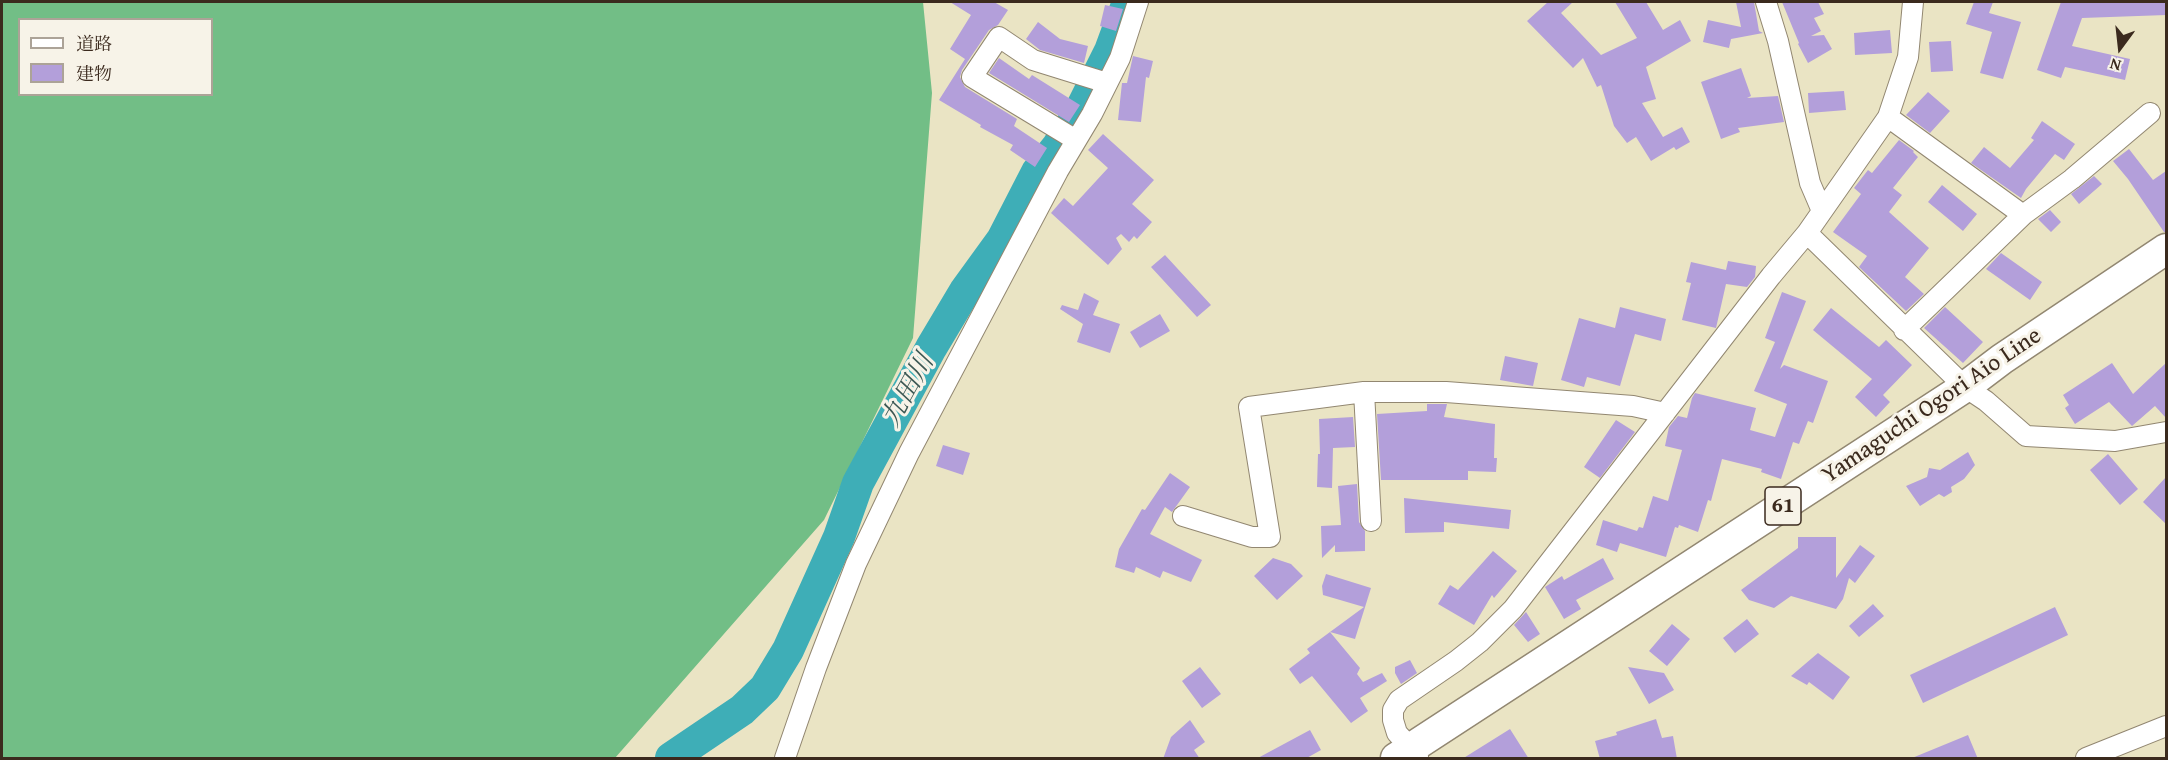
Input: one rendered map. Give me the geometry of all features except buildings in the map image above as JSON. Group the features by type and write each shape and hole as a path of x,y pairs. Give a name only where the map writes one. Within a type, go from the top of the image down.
{"main road":[{"name":"Yamaguchi Ogori Aio Line","path":"1410,755 1965,387 2002,359 2166,249"}],"street":[{"path":"785,759 816,668 856,564 909,453 1058,171 1070,136 1099,80 1120,58 1138,2"},
{"path":"1766,2 1778,41 1810,183 1822,211"},
{"path":"1410,755 1397,733 1393,720 1392,710 1399,700 1480,642 1513,609 1771,276 1808,234 1822,211 1849,176 1888,117 1908,57 1913,2"},
{"path":"1070,136 972,77 999,37 1033,60 1099,80"},
{"path":"1904,330 2023,215 2072,179 2150,113"},
{"path":"1888,117 2023,215"},
{"path":"1808,234 1965,387 1986,401 2026,436 2115,441 2166,432"},
{"path":"1183,516 1252,537 1270,537 1249,407 1364,392 1446,392 1633,406 1665,413"},
{"path":"1364,392 1371,521"},
{"path":"2086,759 2166,726"}],"green space":[{"path":"2,2 923,2 932,93 913,338 824,520 615,758 2,758"}],"waterway":[{"name":"九田川","path":"671,758 742,710 765,688 788,650 839,537 858,483 931,348 965,291 1002,240 1037,172 1057,147 1080,111 1110,51 1128,2"}]}
